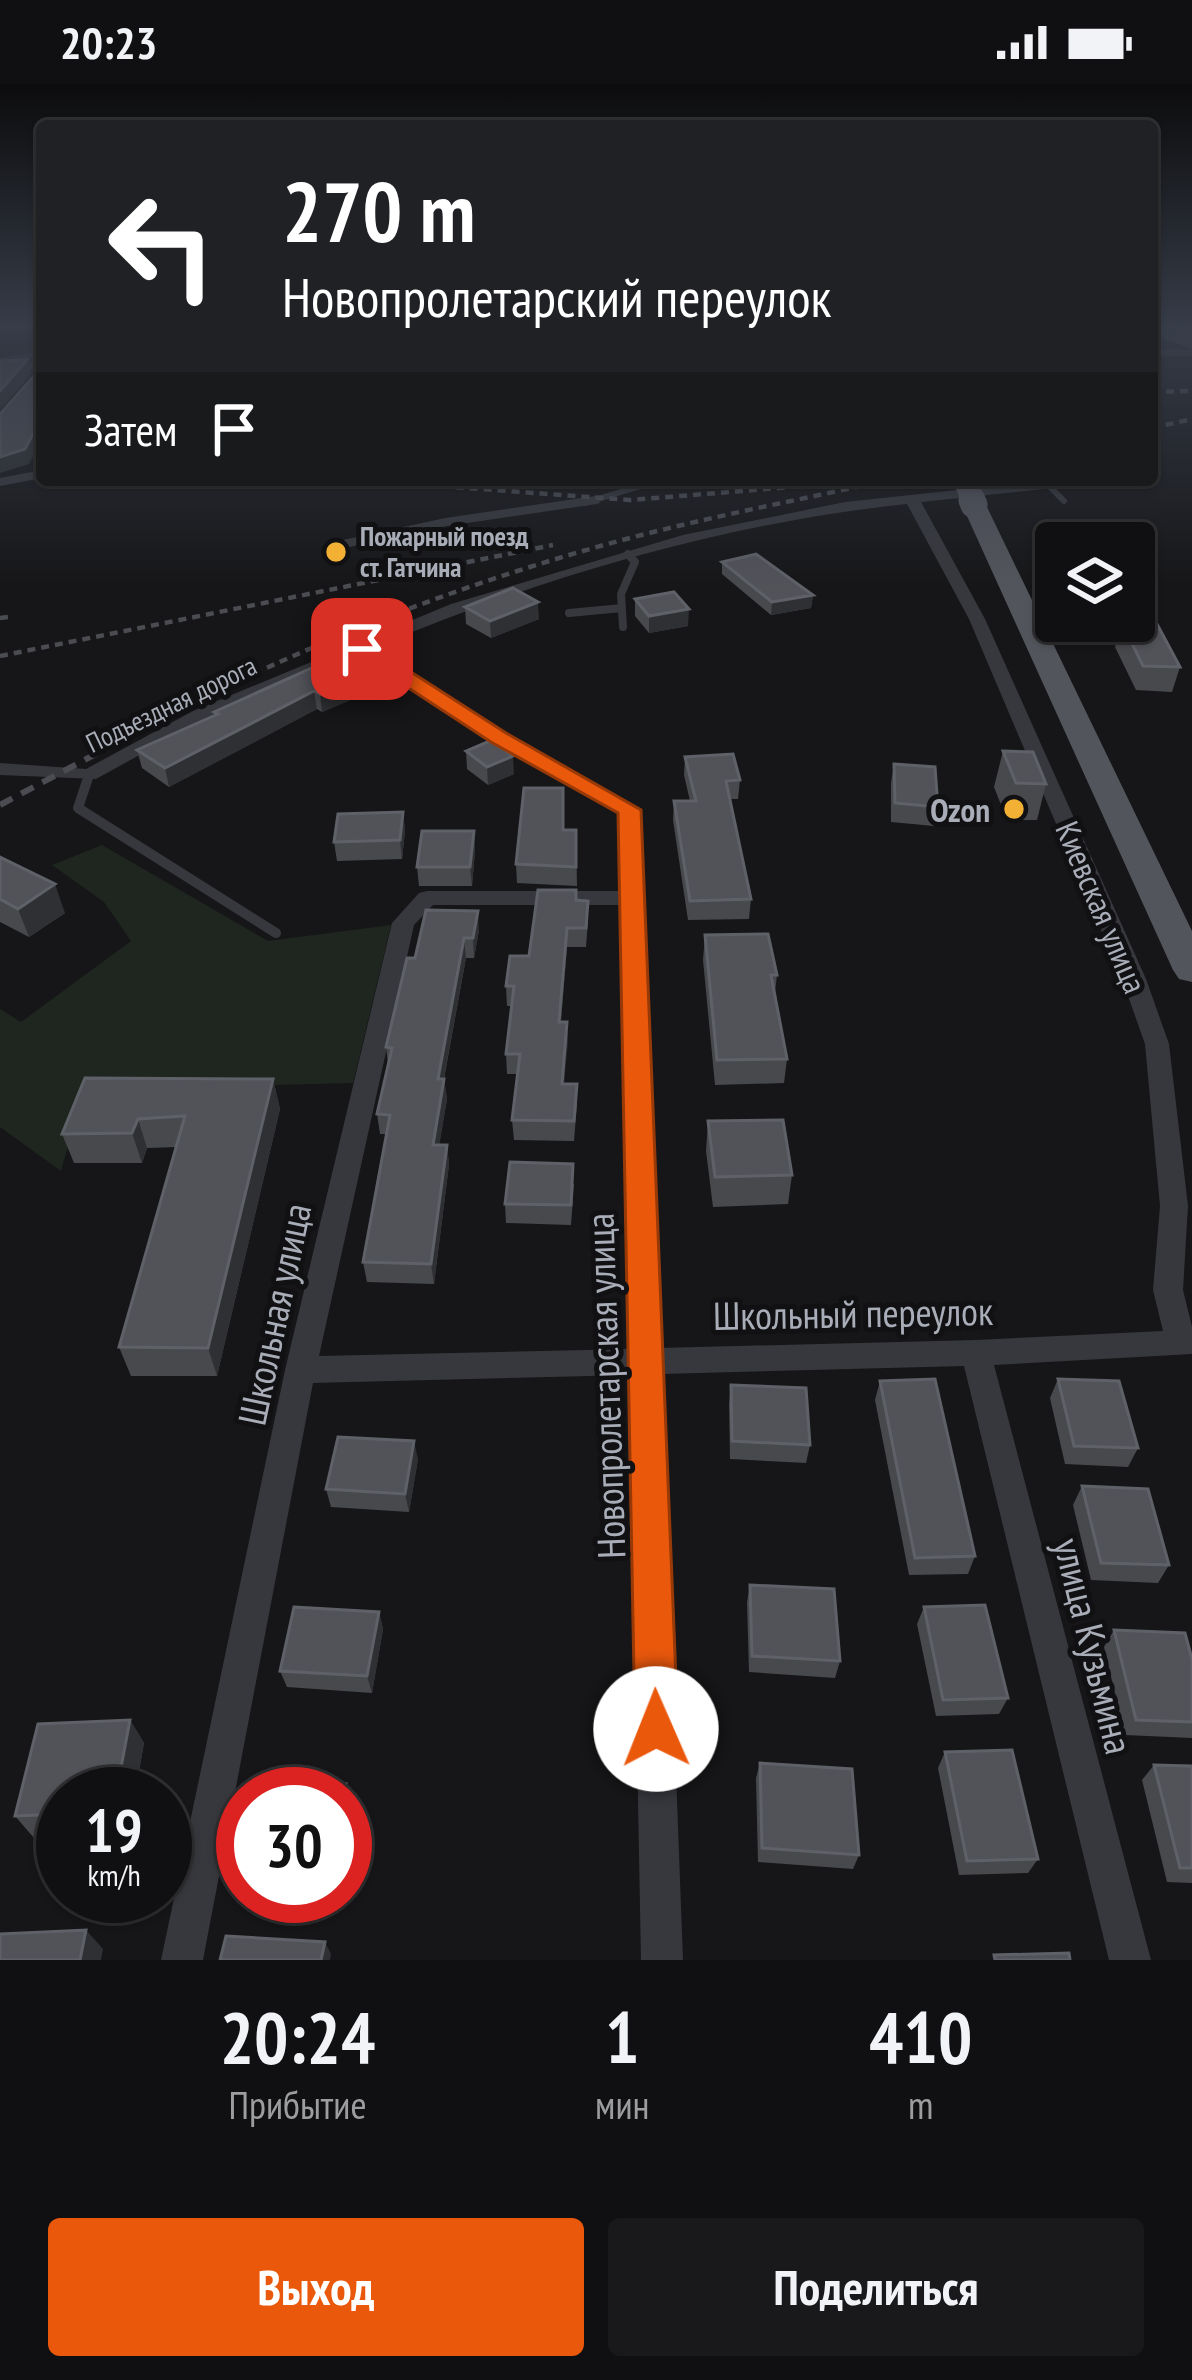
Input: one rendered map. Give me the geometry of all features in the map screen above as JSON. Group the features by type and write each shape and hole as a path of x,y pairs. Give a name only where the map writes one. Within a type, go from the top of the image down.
{"main road":[{"name":"Киевская улица","path":"969,492 1192,970"}],"street":[{"path":"0,482 36,475"},
{"name":"Подъездная дорога","path":"0,770 89,775 200,715 507,590 628,554 777,518 1048,486"},
{"name":"Киевская улица","path":"913,501 977,619 1134,979 1157,1045 1174,1206 1168,1289 1186,1342"},
{"name":"Новопролетарская улица","path":"362,649 499,737 630,810 662,1960"},
{"name":"Школьная улица","path":"182,1960 300,1370 403,922 427,898 632,898"},
{"name":"Школьный переулок","path":"300,1370 976,1353 1186,1342"},
{"name":"улица Кузьмина","path":"976,1353 1130,1960"}],"lane":[{"path":"330,547 446,522 587,503 641,486"},
{"path":"1048,486 1064,501"},
{"path":"623,627 621,594 635,562 628,554"},
{"path":"569,613 622,608"},
{"path":"89,775 78,808 276,933"}],"shaded area":[{"path":"102,845 268,941 391,925 353,1083 117,1089 80,1104 61,1171 0,1127 0,1009 21,1022 131,941 104,902 52,865"}],"building":[{"path":"36,412 36,428 25,449 0,457 0,414"},
{"path":"756,554 813,595 772,602 722,562"},
{"path":"513,588 538,602 490,621 465,607"},
{"path":"674,592 689,609 649,616 635,599"},
{"path":"1157,624 1180,667 1143,666 1131,642 1155,642"},
{"path":"323,663 353,680 320,694 314,691 165,768 137,750 218,714 214,712"},
{"path":"492,740 513,756 487,767 466,751"},
{"path":"1003,751 1033,752 1046,784 1016,783"},
{"path":"733,754 740,780 726,781 751,899 690,901 674,801 696,801 685,757"},
{"path":"894,764 935,767 938,807 895,803"},
{"path":"524,788 563,788 563,830 576,830 576,867 516,864"},
{"path":"403,812 400,840 334,842 338,814"},
{"path":"422,831 474,831 470,867 417,867"},
{"path":"0,857 55,884 18,909 0,899"},
{"path":"538,890 576,890 576,900 588,901 586,928 567,928 559,1022 567,1022 562,1084 577,1084 574,1121 512,1120 520,1054 506,1054 514,986 506,986 510,956 529,956"},
{"path":"426,910 478,911 473,938 464,938 438,1079 444,1079 433,1145 447,1145 431,1264 363,1262 390,1115 377,1114 392,1048 386,1047 407,958 415,958"},
{"path":"768,934 787,1059 717,1060 705,935"},
{"path":"85,1078 273,1079 208,1348 119,1347 185,1116 138,1119 132,1133 62,1134"},
{"path":"783,1120 792,1175 715,1177 708,1121"},
{"path":"510,1162 573,1164 571,1205 505,1204"},
{"path":"935,1379 975,1556 915,1558 880,1381"},
{"path":"1058,1379 1119,1381 1138,1448 1074,1446"},
{"path":"731,1385 806,1388 810,1445 732,1441"},
{"path":"338,1437 414,1441 405,1494 326,1489"},
{"path":"1082,1486 1148,1489 1169,1565 1101,1563"},
{"path":"750,1585 834,1589 840,1661 752,1656"},
{"path":"985,1605 1008,1698 943,1700 924,1607"},
{"path":"294,1607 379,1612 367,1676 280,1671"},
{"path":"1114,1630 1185,1633 1192,1659 1192,1722 1136,1720"},
{"path":"130,1720 121,1767 36,1767 36,1815 15,1816 38,1724"},
{"path":"1012,1750 1038,1859 967,1861 945,1752"},
{"path":"760,1763 852,1769 859,1855 762,1848"},
{"path":"1154,1765 1192,1766 1192,1868 1180,1868"},
{"path":"86,1930 80,1960 0,1960 0,1934"},
{"path":"226,1936 325,1942 321,1960 220,1960"},
{"path":"1069,1953 1070,1960 995,1960 994,1955"}],"railway":[{"path":"1158,427 1192,419"},
{"path":"440,486 630,500 791,487"},
{"path":"129,736 302,652 481,583 639,536 861,486"},
{"path":"0,656 553,545"},
{"path":"0,618 8,617"},
{"path":"0,805 135,733"}],"place":[{"name":"Пожарный поезд ст. Гатчина","path":"336,552"},
{"name":"Ozon","path":"1014,809"}],"route":[{"path":"362,649 499,737 630,810 656,1729"}]}
